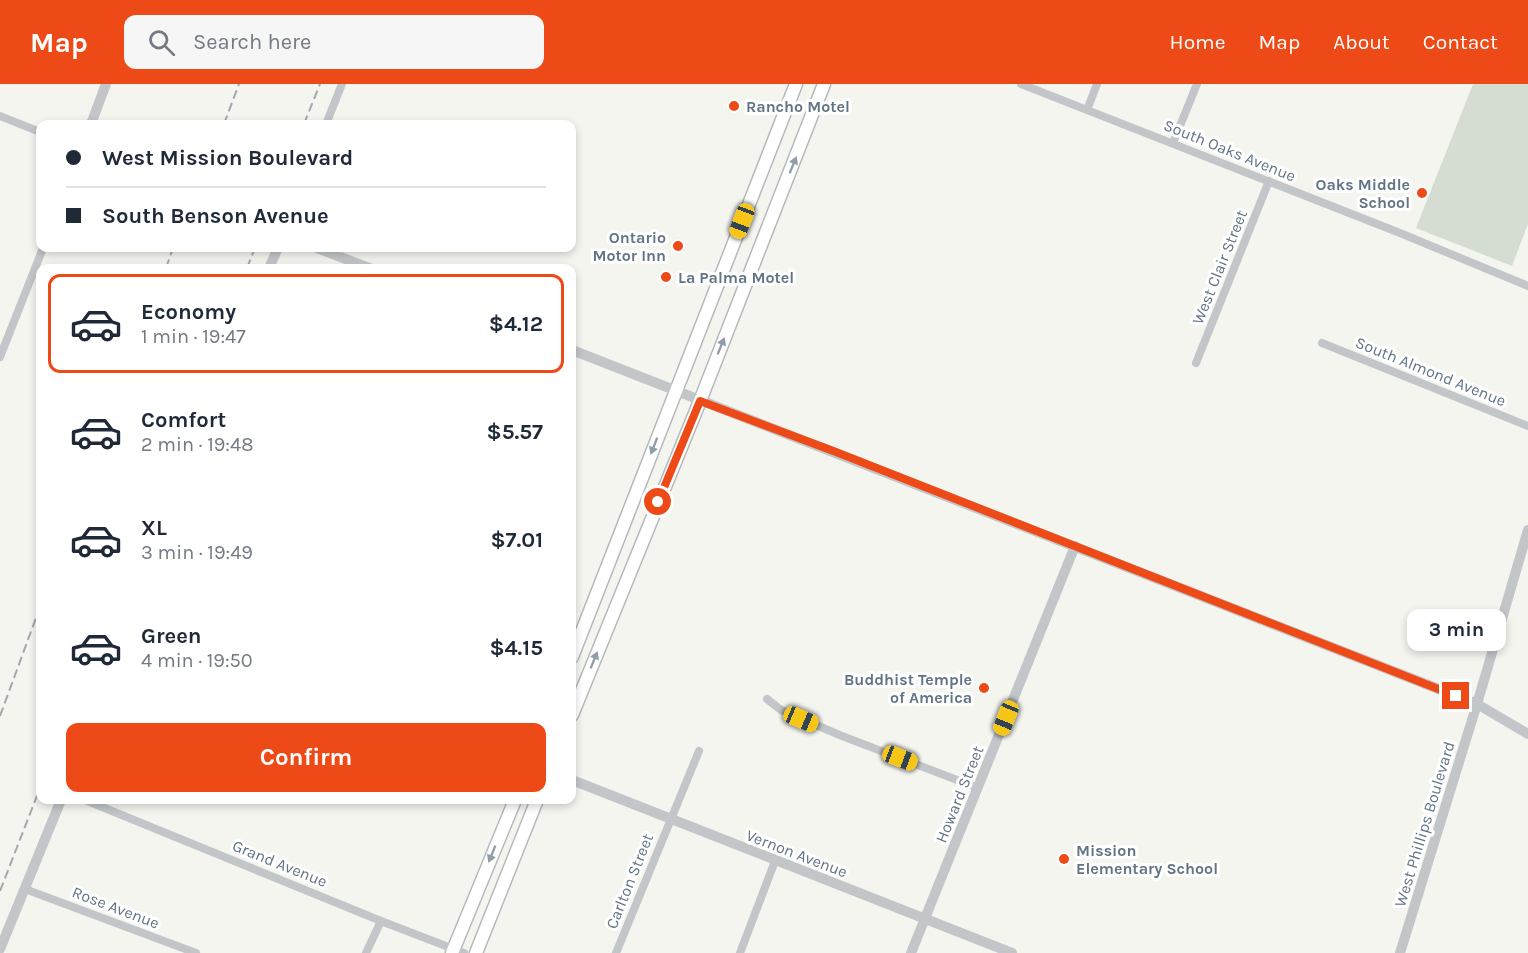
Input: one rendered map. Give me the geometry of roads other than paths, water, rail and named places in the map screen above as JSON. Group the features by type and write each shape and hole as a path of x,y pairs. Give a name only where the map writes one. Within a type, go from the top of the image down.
{"main road":[{"path":"576,647 796,84"},
{"path":"576,705 700,401 824,84"},
{"path":"456,952 513,804"},
{"path":"476,953 535,804"}],"street":[{"path":"92,120 106,84"},
{"path":"328,120 342,84"},
{"name":"South Oaks Avenue","path":"1021,84 1528,286"},
{"path":"1088,110 1098,84"},
{"path":"1173,143 1197,84"},
{"path":"0,116 36,130"},
{"name":"West Clair Street","path":"1196,363 1269,182"},
{"path":"327,252 359,264"},
{"path":"0,357 36,266"},
{"name":"South Almond Avenue","path":"1322,343 1528,426"},
{"path":"576,352 1477,704 1528,734"},
{"name":"West Phillips Boulevard","path":"1400,953 1528,530"},
{"name":"Howard Street","path":"911,953 1075,546"},
{"path":"767,699 781,710 821,727 978,788"},
{"name":"Carlton Street","path":"616,953 699,751"},
{"name":"Vernon Avenue","path":"576,782 1012,953"},
{"path":"0,949 59,804"},
{"name":"Grand Avenue","path":"95,804 456,952"},
{"path":"740,953 776,861"},
{"name":"Rose Avenue","path":"25,889 196,953"},
{"path":"366,953 381,921"}],"railway":[{"path":"226,120 239,84"},
{"path":"306,120 320,84"},
{"path":"167,264 172,252"},
{"path":"249,264 253,252"},
{"path":"0,716 36,618"},
{"path":"0,891 36,798"}],"place":[{"name":"Rancho Motel","path":"734,106"},
{"name":"Oaks Middle School","path":"1422,193"},
{"name":"Ontario Motor Inn","path":"678,246"},
{"name":"La Palma Motel","path":"666,277"},
{"name":"Buddhist Temple of America","path":"984,688"},
{"name":"Mission Elementary School","path":"1064,859"}]}
